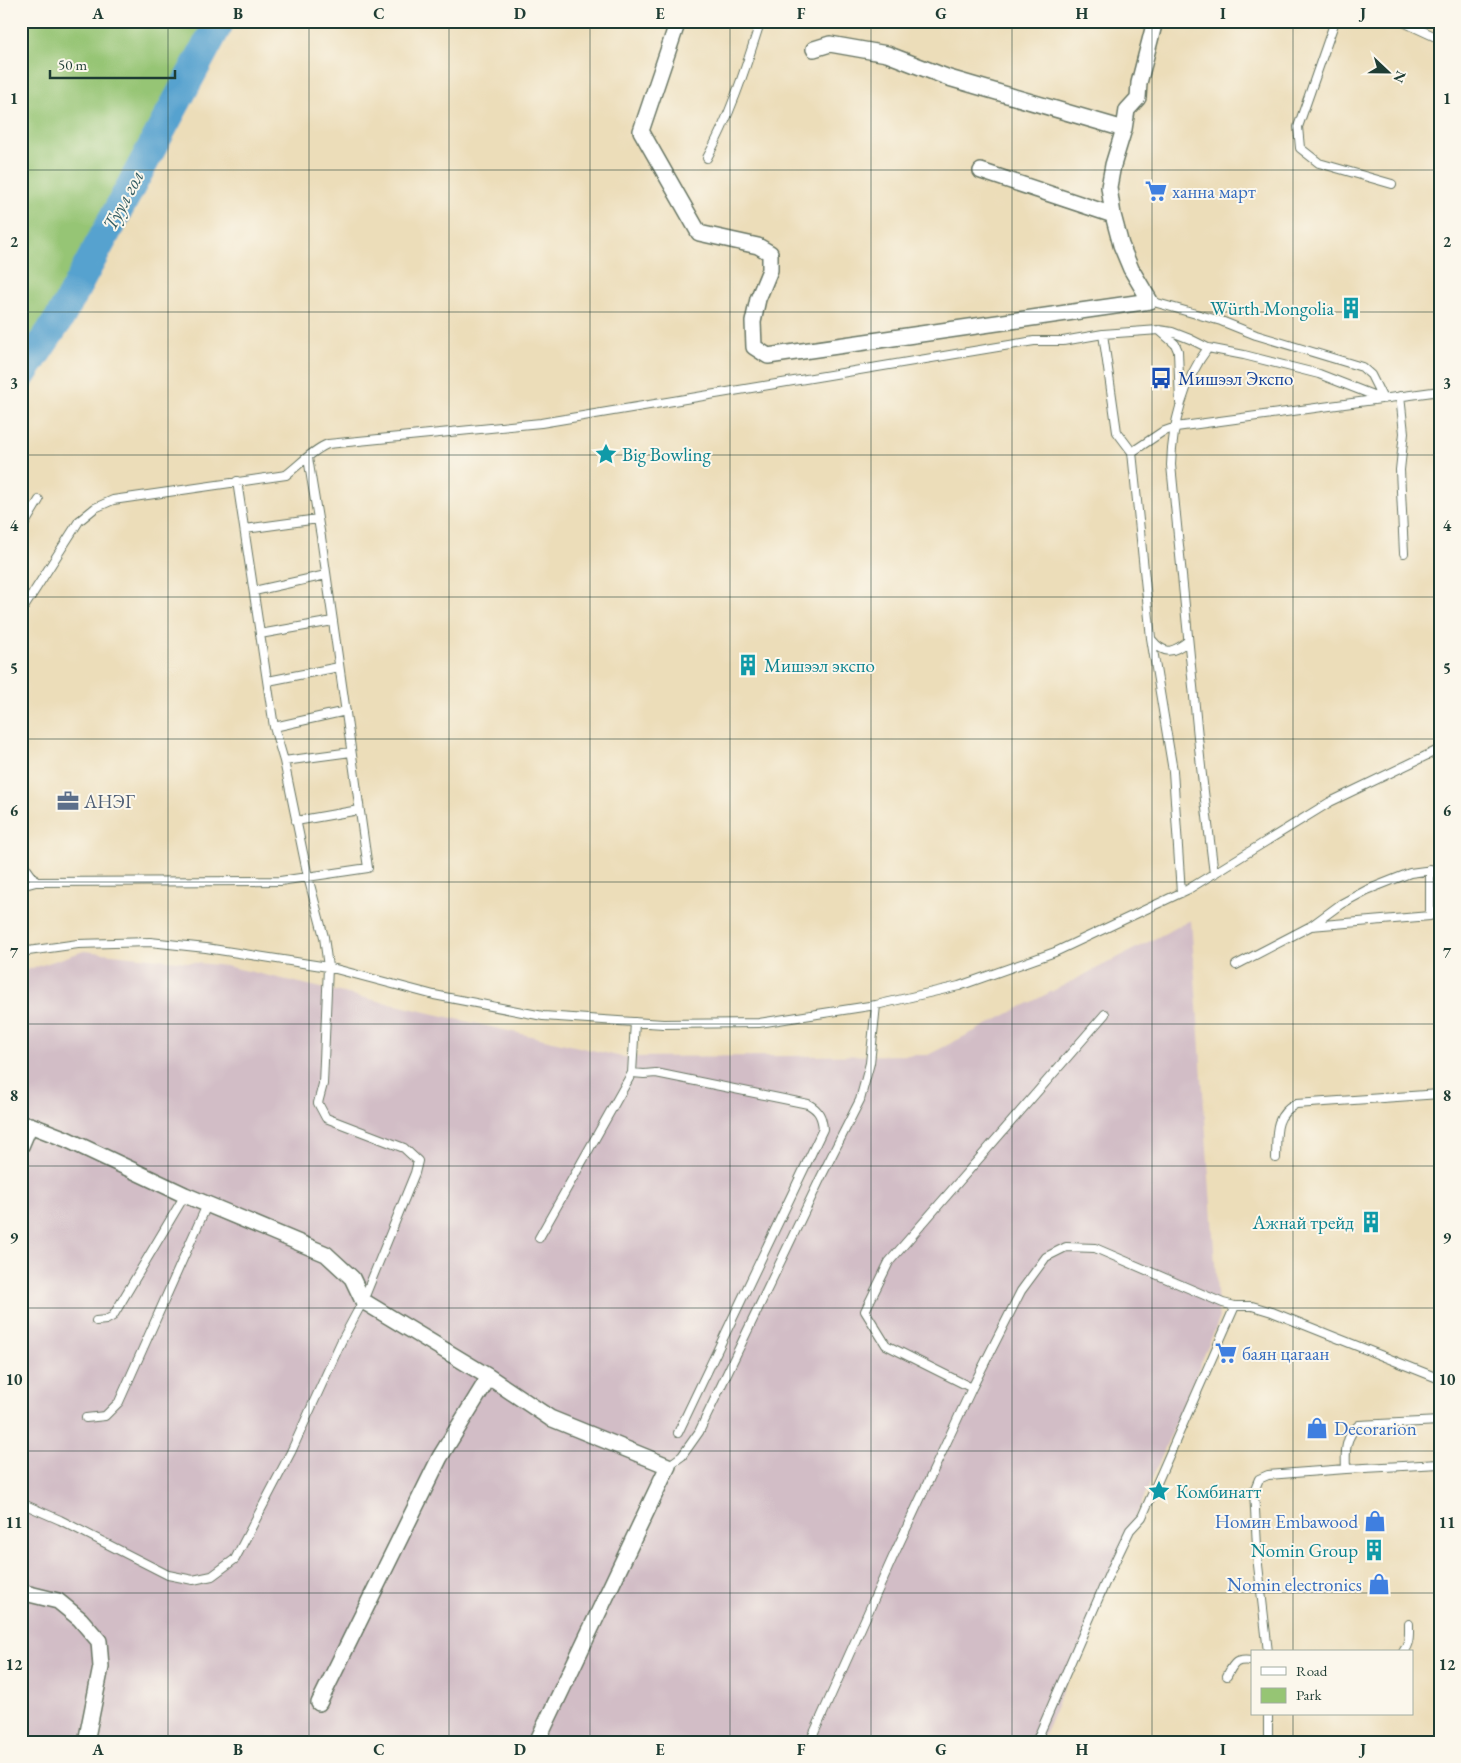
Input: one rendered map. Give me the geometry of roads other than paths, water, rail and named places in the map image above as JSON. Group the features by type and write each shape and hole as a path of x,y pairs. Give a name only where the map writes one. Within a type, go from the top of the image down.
{"street":[{"path":"678,21 641,131 699,233 758,246 770,253 770,270 758,299 753,322 754,347 768,356 1150,301 1131,269 1121,245 1113,215 1109,186 1127,110 1138,98 1139,83 1155,21"},
{"path":"814,49 830,44 887,54 949,78 1124,129"},
{"path":"982,171 1113,215"},
{"path":"21,1146 26,1123 66,1139 185,1195 326,1254 352,1278 363,1301 489,1377 550,1418 668,1466 536,1742"},
{"path":"319,1703 440,1457 489,1377"},
{"path":"21,1592 58,1601 80,1619 100,1641 101,1667 86,1742"}],"lane":[{"path":"707,158 731,107 758,29 755,21"},
{"path":"1335,21 1298,127 1300,148 1319,163 1392,184"},
{"path":"1401,21 1440,39"},
{"path":"1150,301 1221,321 1256,336 1362,367 1371,376 1383,399"},
{"path":"21,612 79,521 95,508 113,500 286,475 319,447 328,444 541,423 1025,343 1063,341 1102,334 1159,330 1172,332 1208,348 1319,374 1383,399"},
{"path":"1159,330 1175,344 1178,351 1178,395 1181,406"},
{"path":"1102,334 1118,432 1132,452 1150,638 1173,771 1181,893"},
{"path":"1208,348 1194,368 1186,388 1172,437 1170,465 1214,874"},
{"path":"1132,452 1162,432 1176,427 1440,391"},
{"path":"1400,396 1404,433 1400,470 1404,552"},
{"path":"21,886 36,882 280,881 368,868 308,458"},
{"path":"21,1502 168,1575 193,1580 212,1576 235,1558 291,1452 341,1342 363,1301 415,1173 418,1161 404,1148 326,1118 318,1103 323,1084 328,966 324,937 308,877 284,761 274,727 237,481"},
{"path":"21,530 39,500"},
{"path":"244,528 318,519"},
{"path":"254,591 326,575"},
{"path":"260,634 333,621"},
{"path":"1150,638 1158,647 1172,652 1188,641"},
{"path":"268,681 339,667"},
{"path":"274,727 346,711"},
{"path":"21,952 78,944 150,942 206,948 328,966 434,995 543,1016 663,1024 759,1023 876,1005 959,986 1055,952 1181,893 1330,802 1440,749"},
{"path":"284,761 351,752"},
{"path":"296,821 359,810"},
{"path":"21,861 36,882"},
{"path":"1236,965 1312,926 1341,904 1367,890 1410,873 1440,869"},
{"path":"1312,926 1430,916 1430,870"},
{"path":"668,1466 682,1456 699,1432 860,1100 870,1063 876,1005"},
{"path":"972,1388 886,1345 866,1312 889,1262 1105,1014"},
{"path":"539,1238 632,1073 635,1022"},
{"path":"632,1073 656,1073 808,1104 815,1108 822,1118 823,1129 678,1433"},
{"path":"1276,1158 1277,1126 1287,1109 1296,1104 1440,1094"},
{"path":"96,1320 106,1320 113,1316 185,1195"},
{"path":"86,1418 105,1416 119,1402 207,1204"},
{"path":"810,1742 892,1559 972,1388 1021,1291 1046,1257 1066,1246 1095,1248 1223,1303 1236,1306 1252,1306 1272,1312 1440,1379"},
{"path":"1036,1742 1109,1574 1130,1530 1142,1517 1236,1306"},
{"path":"1346,1468 1345,1453 1348,1441 1353,1430 1359,1425 1440,1421"},
{"path":"1268,1650 1254,1490 1259,1479 1268,1475 1346,1468 1440,1464"},
{"path":"1404,1650 1409,1638 1409,1624"},
{"path":"1227,1676 1236,1662 1241,1660 1251,1661"},
{"path":"1268,1716 1268,1742"}],"water":[{"path":"210,21 227,21 207,56 196,46"}],"waterway":[{"name":"Туул гол","path":"21,376 61,316 220,21"}],"place":[{"name":"ханна март","path":"1156,191"},
{"name":"Würth Mongolia","path":"1351,308"},
{"name":"Мишээл Экспо","path":"1161,378"},
{"name":"Big Bowling","path":"606,454"},
{"name":"Мишээл экспо","path":"748,665"},
{"name":"АНЭГ","path":"68,801"},
{"name":"Ажнай трейд","path":"1371,1222"},
{"name":"баян цагаан","path":"1226,1353"},
{"name":"Decorarion","path":"1317,1428"},
{"name":"Комбинатт","path":"1159,1491"},
{"name":"Номин Embawood","path":"1375,1521"},
{"name":"Nomin Group","path":"1374,1550"},
{"name":"Nomin electronics","path":"1379,1584"}]}
